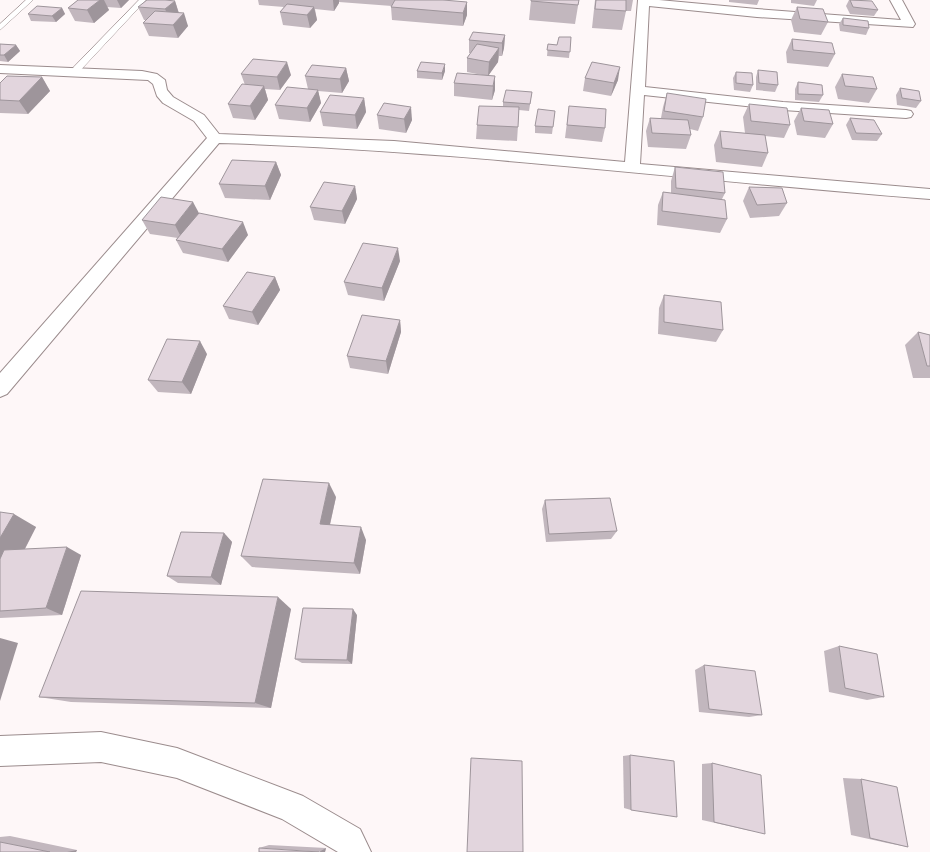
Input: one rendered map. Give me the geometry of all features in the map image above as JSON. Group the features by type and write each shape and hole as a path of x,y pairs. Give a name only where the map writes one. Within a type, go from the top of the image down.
{"street":[{"path":"632,168 644,1 758,13 909,24 896,0"},
{"path":"0,69 142,74 152,77 160,83 159,91 168,101 200,119 215,138"},
{"path":"638,90 783,106 906,114"},
{"path":"215,138 294,139 453,151 855,190 930,194"},
{"path":"0,388 215,138"},
{"path":"0,751 100,748 177,763 292,807 349,840 355,852"}],"lane":[{"path":"0,28 30,0"},
{"path":"74,72 143,0"}],"building":[{"path":"78,0 100,0 87,10 68,8"},
{"path":"147,0 175,1 165,9 138,7"},
{"path":"395,0 443,0 467,2 463,13 391,7"},
{"path":"531,0 579,0 578,5"},
{"path":"596,0 626,0 626,11 595,9"},
{"path":"850,0 872,1 878,10 853,7"},
{"path":"287,4 314,7 307,15 280,12"},
{"path":"37,6 62,8 52,16 28,14"},
{"path":"797,7 823,9 828,22 800,19"},
{"path":"155,11 184,13 173,25 143,23"},
{"path":"843,18 868,21 869,28 843,25"},
{"path":"473,32 505,35 502,43 469,40"},
{"path":"559,37 571,37 570,52 547,50 548,44 557,45"},
{"path":"792,39 832,43 835,54 793,50"},
{"path":"0,44 16,45 4,55 0,55"},
{"path":"477,44 499,48 489,62 467,58"},
{"path":"253,59 287,62 277,77 241,74"},
{"path":"421,62 445,64 442,73 417,71"},
{"path":"592,62 620,67 614,83 585,78"},
{"path":"312,65 346,68 340,79 305,76"},
{"path":"758,70 777,72 778,85 759,83"},
{"path":"736,72 752,73 753,85 736,83"},
{"path":"457,73 495,76 493,86 454,83"},
{"path":"842,74 873,77 877,89 845,86"},
{"path":"7,76 42,77 19,101 0,100 0,83"},
{"path":"798,82 822,85 823,95 798,94"},
{"path":"242,84 264,86 250,106 228,104"},
{"path":"287,87 318,90 307,108 275,105"},
{"path":"900,88 919,91 921,101 902,98"},
{"path":"506,90 532,92 530,104 503,102"},
{"path":"667,93 706,99 703,117 664,111"},
{"path":"330,95 364,98 355,115 320,112"},
{"path":"384,103 411,107 404,119 377,115"},
{"path":"749,104 787,108 790,125 751,121"},
{"path":"479,106 519,107 518,127 477,125"},
{"path":"569,106 606,109 605,128 567,125"},
{"path":"801,108 829,110 833,124 804,121"},
{"path":"538,109 555,111 553,127 535,126"},
{"path":"650,118 688,120 691,135 652,133"},
{"path":"850,118 874,120 882,134 856,133"},
{"path":"720,131 765,135 768,153 722,148"},
{"path":"232,160 276,162 265,186 219,184"},
{"path":"675,167 723,172 725,193 676,188"},
{"path":"324,182 355,186 342,211 310,207"},
{"path":"749,187 782,188 787,203 757,205"},
{"path":"663,192 725,200 727,219 662,211"},
{"path":"161,197 193,202 175,225 142,220"},
{"path":"199,213 243,222 222,249 176,240"},
{"path":"363,243 398,248 382,288 344,282"},
{"path":"247,272 275,277 252,312 223,306"},
{"path":"664,295 721,302 723,330 664,322"},
{"path":"362,315 400,320 386,361 347,356"},
{"path":"918,332 930,335 930,366 927,366"},
{"path":"167,339 200,341 182,382 148,380"},
{"path":"263,479 329,483 320,524 361,527 354,563 241,556"},
{"path":"610,498 617,531 549,534 545,500"},
{"path":"0,512 14,514 0,538"},
{"path":"181,532 224,533 211,577 167,576"},
{"path":"67,547 46,608 0,611 0,559 4,550"},
{"path":"81,591 278,597 255,703 39,697"},
{"path":"303,608 353,609 347,660 295,659"},
{"path":"839,646 877,654 884,697 845,688"},
{"path":"704,665 755,671 762,715 709,709"},
{"path":"630,755 674,761 677,817 631,810"},
{"path":"471,758 522,761 523,852 467,852"},
{"path":"712,763 761,775 765,834 714,822"},
{"path":"861,779 897,787 908,847 870,838"},
{"path":"0,842 50,852 0,852"},
{"path":"259,848 319,852 259,852"}]}
